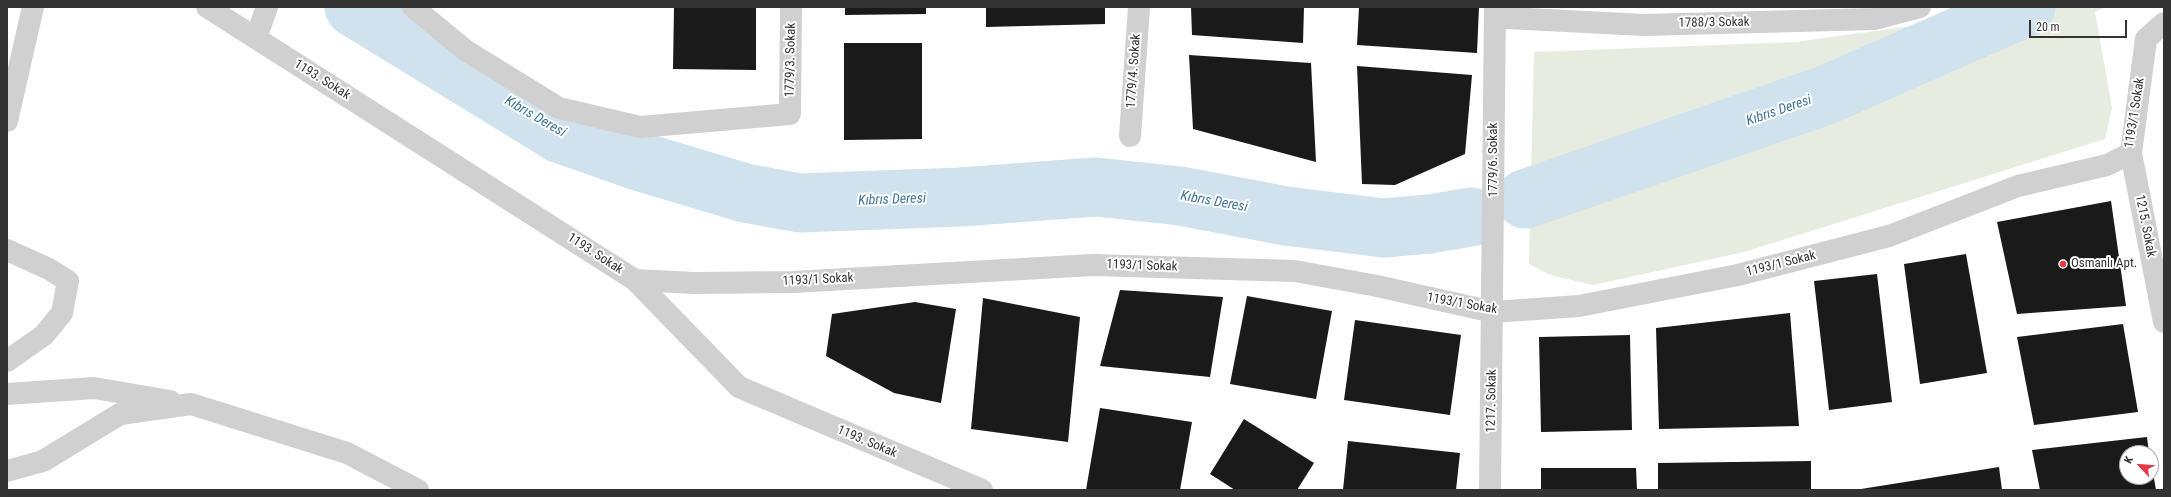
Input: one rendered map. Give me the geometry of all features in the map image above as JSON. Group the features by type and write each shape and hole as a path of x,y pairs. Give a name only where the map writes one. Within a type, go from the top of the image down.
{"street":[{"path":"7,120 33,7"},
{"name":"1193. Sokak","path":"207,7 635,280 739,387 982,490"},
{"path":"256,38 267,7"},
{"name":"1779/3. Sokak","path":"413,7 465,50 559,108 640,127 790,114 791,7"},
{"name":"1779/4. Sokak","path":"1130,136 1139,7"},
{"name":"1788/3 Sokak","path":"1501,12 1644,25 1874,19 1920,7"},
{"name":"1779/6. Sokak","path":"1493,312 1501,12"},
{"name":"1193/1 Sokak","path":"635,280 694,283 794,282 1093,265 1295,271 1377,286 1493,312 1579,306 1738,275 1889,236 2018,186 2107,166 2131,153 2146,38 2164,23"},
{"name":"1215. Sokak","path":"2131,153 2164,322"},
{"path":"7,250 49,269 68,281 62,313 44,335 7,361"},
{"name":"1217. Sokak","path":"1490,490 1493,312"},
{"path":"7,394 94,388 191,404 347,452 418,490"},
{"path":"7,471 43,461 120,414 191,404"}],"shaded area":[{"path":"1997,7 2105,7 2095,12 2112,108 2105,139 1744,252 1593,285 1550,275 1529,264 1534,52 1795,42 1956,20"}],"building":[{"path":"674,7 756,7 756,70 673,69"},
{"path":"845,7 926,7 926,14 845,15"},
{"path":"986,7 1105,7 1105,24 986,27"},
{"path":"1191,7 1304,7 1303,43 1192,35"},
{"path":"1359,7 1479,7 1477,53 1357,45"},
{"path":"844,43 922,43 922,139 844,140"},
{"path":"1189,55 1311,63 1316,162 1193,129"},
{"path":"1357,66 1472,75 1465,154 1395,185 1362,184"},
{"name":"Osmanlı Apt.","path":"2111,201 2126,306 2017,314 1997,222"},
{"path":"1966,254 1987,373 1920,384 1904,264"},
{"path":"1877,274 1892,402 1829,410 1814,281"},
{"path":"1120,290 1223,297 1210,377 1100,366"},
{"path":"1247,296 1332,311 1316,399 1230,384"},
{"path":"983,298 1080,317 1068,442 971,429"},
{"path":"915,302 956,309 941,403 894,393 826,356 832,314"},
{"path":"1790,313 1799,426 1659,429 1656,328"},
{"path":"1355,320 1461,335 1450,415 1344,400"},
{"path":"2123,324 2138,412 2034,425 2017,337"},
{"path":"1630,335 1632,430 1541,432 1539,337"},
{"path":"1100,408 1192,422 1180,490 1086,490"},
{"path":"1244,419 1314,463 1297,490 1235,490 1210,474"},
{"path":"2147,437 2148,445 2119,445 2119,485 2155,485 2156,490 2040,490 2032,450"},
{"path":"1348,441 1460,453 1456,490 1343,490"},
{"path":"1811,461 1811,490 1658,490 1658,463"},
{"path":"1999,467 2002,490 1861,490 1861,489"},
{"path":"1541,468 1636,468 1637,490 1541,490"}],"waterway":[{"name":"Kıbrıs Deresi","path":"354,7 561,134 638,161 745,193 800,203 960,197 1096,187 1180,196 1286,216 1384,228 1429,224 1471,217"},
{"name":"Kıbrıs Deresi","path":"1525,199 1826,95 2026,7"}],"place":[{"name":"Osmanlı Apt.","path":"2063,264"}]}
